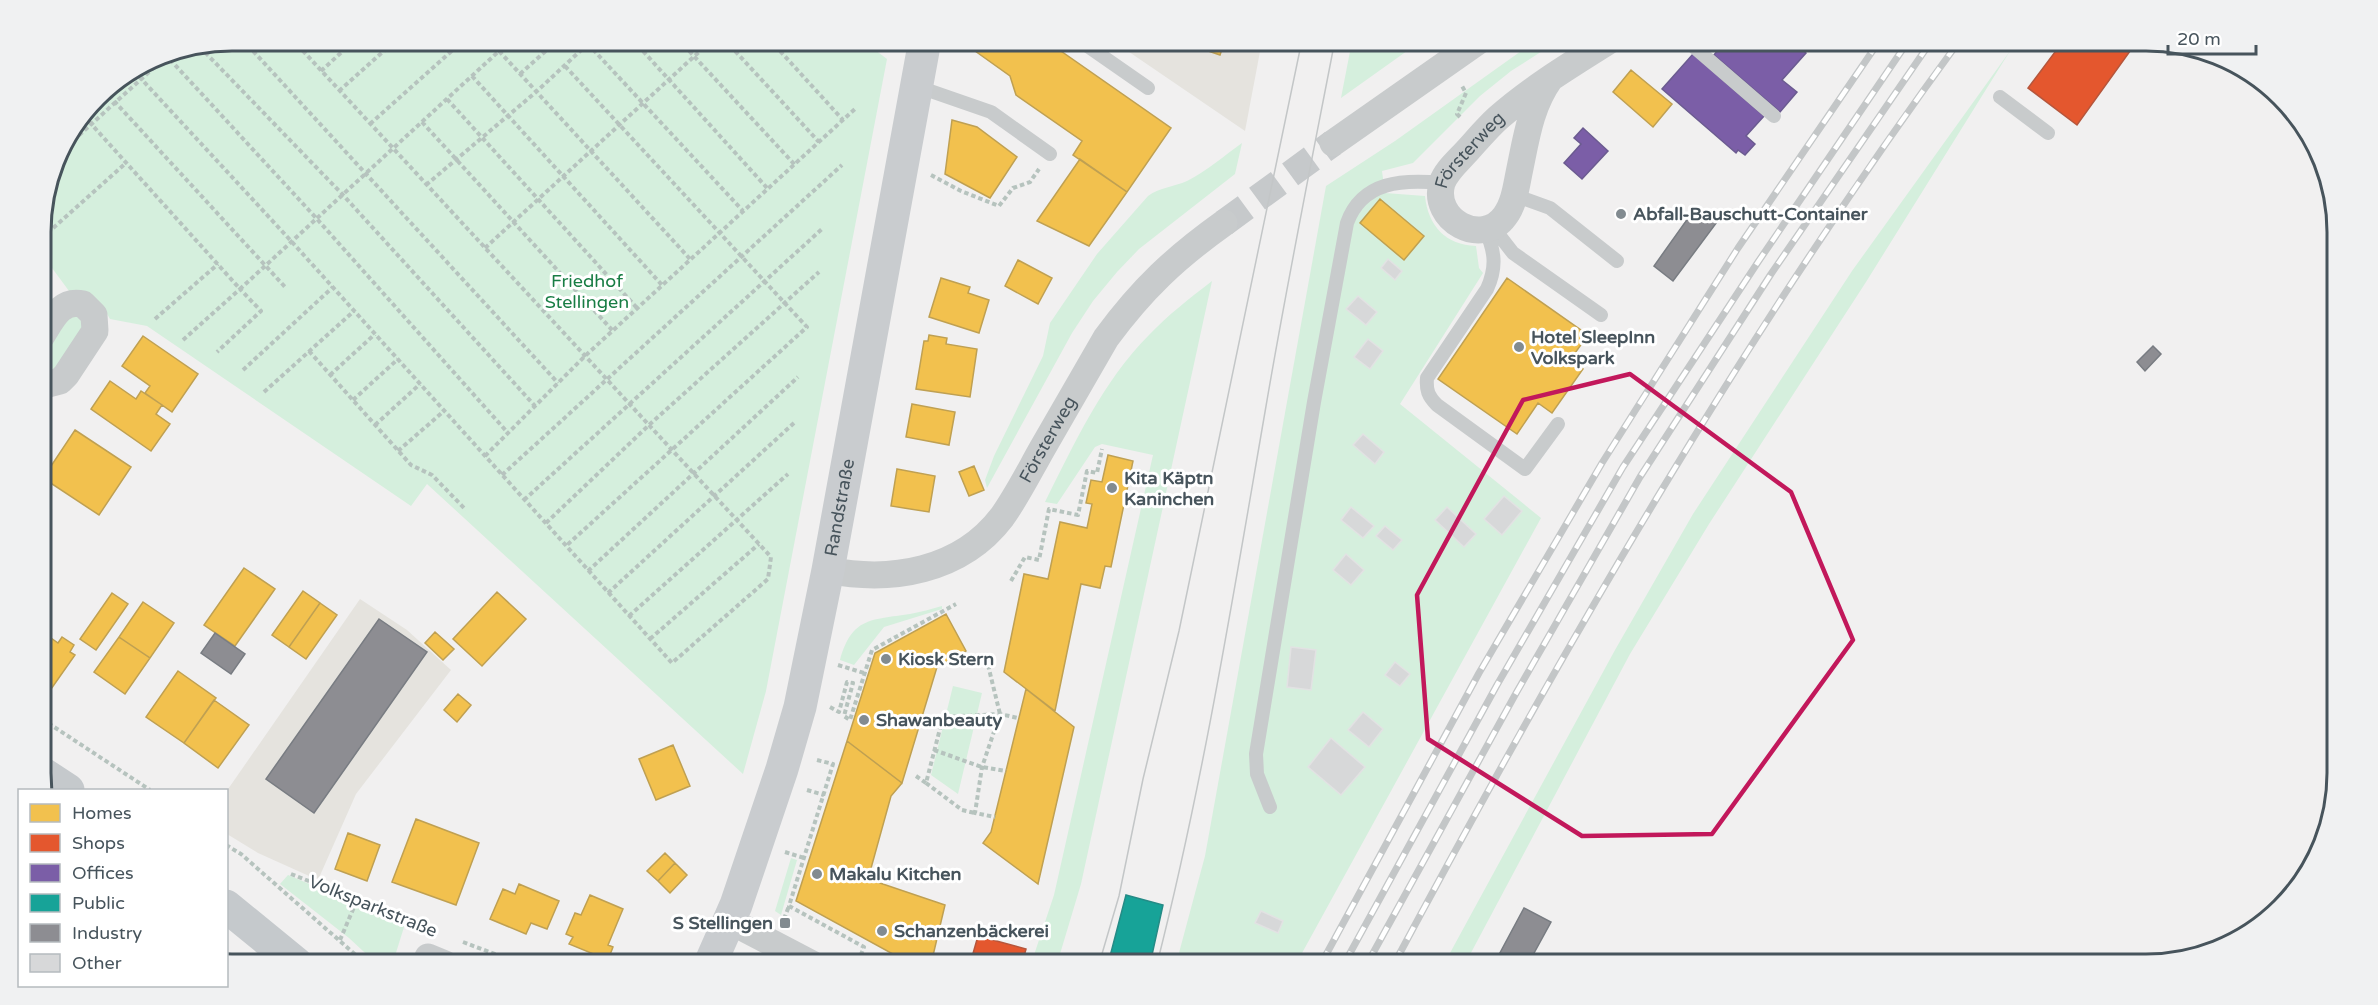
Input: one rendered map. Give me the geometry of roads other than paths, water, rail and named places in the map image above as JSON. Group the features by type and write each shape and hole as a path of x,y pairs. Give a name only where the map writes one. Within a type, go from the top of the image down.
{"main road":[{"path":"52,779 66,789"},
{"path":"228,908 285,954"}],"street":[{"name":"Randstraße","path":"715,954 730,921 782,770 800,706 828,570 923,51"},
{"path":"1333,143 1464,51"},
{"name":"Försterweg","path":"1550,79 1534,105 1514,195 1506,214 1489,228 1463,228 1449,217 1442,204 1442,183 1447,173 1515,104 1550,79 1593,51"},
{"name":"Försterweg","path":"828,570 865,576 915,571 944,562 978,542 1010,504 1106,338 1125,312 1154,279 1178,257 1224,223"},
{"path":"51,322 60,308 69,303 82,304 94,315 95,332 66,375 60,381 51,383"},
{"path":"730,921 793,954"}],"lane":[{"path":"1095,51 1148,88"},
{"path":"1699,51 1774,116"},
{"path":"916,86 991,112 1050,154"},
{"path":"2000,97 2048,133"},
{"path":"1270,807 1257,774 1256,754 1314,402 1347,223 1352,209 1375,189 1384,185 1414,182 1442,183"},
{"path":"1514,195 1550,208 1617,261"},
{"path":"1489,228 1513,253 1601,315"},
{"path":"1489,228 1495,262 1493,276 1487,289 1427,378 1426,389 1430,398 1437,405 1526,470 1558,424"}],"tunnel":[{"path":"1224,223 1333,143"}],"tram line":[{"path":"1102,954 1119,896 1143,779 1179,631 1300,51"},
{"path":"1160,954 1203,759 1281,319 1333,51"}],"railway":[{"path":"1326,954 1479,673 1602,463 1738,248 1872,51"},
{"path":"1349,954 1497,685 1623,467 1758,262 1902,51"},
{"path":"1373,954 1515,695 1640,477 1771,274 1924,51"},
{"path":"1399,954 1524,726 1660,492 1805,262 1952,51"}],"place":[{"name":"Abfall-Bauschutt-Container","path":"1621,214"},
{"name":"Hotel SleepInn Volkspark","path":"1519,347"},
{"name":"Kita Käptn Kaninchen","path":"1112,488"},
{"name":"Kiosk Stern","path":"886,659"},
{"name":"Shawanbeauty","path":"864,720"},
{"name":"Makalu Kitchen","path":"817,874"},
{"name":"S Stellingen","path":"785,923"},
{"name":"Schanzenbäckerei","path":"882,931"}],"park label":[{"name":"Friedhof Stellingen","path":"587,291"}]}
